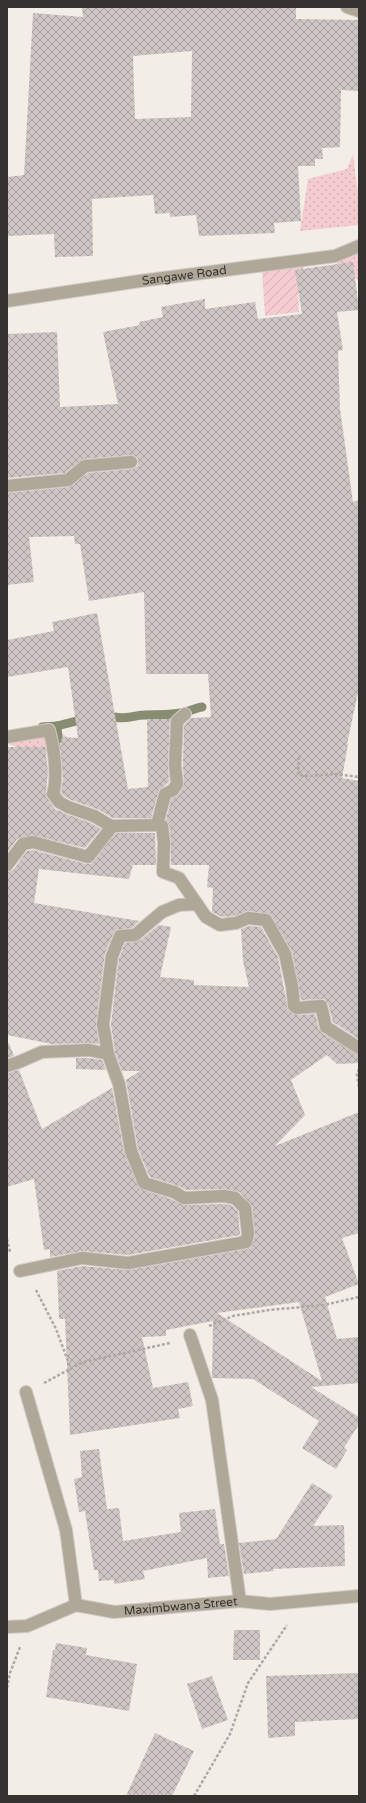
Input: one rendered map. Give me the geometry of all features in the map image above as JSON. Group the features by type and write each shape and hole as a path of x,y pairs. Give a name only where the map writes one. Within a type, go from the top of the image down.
{"street":[{"path":"348,7 359,11"},
{"name":"Sangawe Road","path":"7,301 140,281 335,256 359,246"},
{"path":"7,486 68,480 85,466 132,462"},
{"path":"157,825 165,794 173,790 177,784 175,765 177,721 185,714"},
{"path":"7,737 48,730 53,743 55,775 53,794 55,798 68,807 94,816 111,826 162,826 164,842 162,872 179,878 206,917 220,925 236,923 248,918 266,920 285,954 292,986 294,1006 297,1008 321,1006 326,1027 359,1048"},
{"path":"7,865 23,844 32,842 88,857 111,826"},
{"path":"20,1271 82,1258 128,1263 246,1242 248,1239 246,1208 235,1198 224,1196 184,1198 174,1192 144,1183 132,1150 119,1084 108,1054 103,1024 112,956 120,936 135,935 162,912 178,905 197,904"},
{"path":"7,1066 42,1052 89,1050 108,1054"},
{"path":"190,1335 212,1400 240,1601"},
{"path":"7,1628 27,1626 76,1605 66,1530 26,1392"},
{"name":"Maximbwana Street","path":"76,1605 114,1612 240,1601 270,1604 359,1596"}],"path":[{"path":"299,757 298,775 308,776 336,774 359,777"},
{"path":"359,1069 357,1074 359,1088"},
{"path":"7,1239 8,1252 19,1258 20,1271 32,1282 56,1329 71,1369"},
{"path":"194,1796 230,1734 248,1683 287,1625 270,1604"},
{"path":"7,1688 10,1673 27,1626"}],"shaded area":[{"path":"353,154 359,203 359,225 300,231 308,179 347,169"},
{"path":"343,247 359,249 359,281 337,264"},
{"path":"303,260 306,289 298,293 299,312 265,316 262,271"},
{"path":"56,729 67,737 59,749 42,756 8,744"}],"building":[{"path":"82,7 296,7 296,19 359,20 359,91 341,90 340,147 322,148 323,159 315,159 315,166 298,166 301,221 274,223 275,233 199,236 196,215 170,217 170,213 155,214 153,195 92,199 93,256 55,257 54,234 7,236 7,177 24,175 33,13 83,17","holes":["192,51 191,117 135,119 133,56"]},
{"path":"353,262 359,310 337,312 343,350 338,351 340,409 353,502 359,500 359,688 347,744 342,778 359,781 359,1039 333,1022 328,1004 324,999 301,1000 292,952 270,914 248,911 234,916 222,917 212,912 213,888 207,887 209,865 171,865 171,841 169,825 166,820 171,799 179,794 184,784 184,725 191,718 211,717 208,674 146,674 144,592 89,601 80,544 75,544 74,536 29,537 34,582 7,585 7,493 69,487 88,473 132,469 138,466 138,462 137,457 131,455 84,459 65,473 7,478 7,334 57,332 60,407 118,404 103,332 140,325 139,322 163,317 161,307 205,299 205,309 255,302 258,319 302,314 295,270"},
{"path":"97,613 128,789 148,787 147,719 170,719 168,765 169,782 159,790 151,818 113,818 97,809 71,800 64,796 61,792 63,779 60,747 62,737 78,738 68,667 7,677 7,640 54,631 52,622"},
{"path":"7,747 45,747 48,771 47,798 55,809 91,823 101,829 85,848 32,835 17,839 7,853"},
{"path":"116,833 155,833 156,865 133,865 129,879 39,869 34,903 139,921 132,928 115,930 105,953 96,1023 99,1044 52,1044 7,1035 7,872 13,870 27,851 33,850 91,864"},
{"path":"159,925 171,927 160,977 194,980 194,985 249,987 243,961 241,929 249,926 261,927 278,957 288,1010 297,1015 315,1014 319,1029 322,1033 359,1055 359,1063 337,1064 327,1055 291,1080 305,1115 275,1146 359,1112 359,1233 342,1238 359,1284 325,1297 337,1339 359,1337 359,1383 311,1387 359,1417 359,1424 344,1448 347,1450 336,1469 302,1448 319,1421 253,1379 212,1378 213,1321 166,1330 166,1336 142,1337 153,1388 188,1382 193,1406 178,1409 180,1418 70,1435 65,1319 59,1319 57,1271 82,1266 129,1270 247,1249 251,1247 255,1236 252,1207 240,1192 224,1189 186,1190 176,1185 150,1177 138,1149 126,1080 140,1071 122,1071 115,1052 111,1024 119,958 125,943 139,941","holes":["299,1302 322,1381 217,1313"]},
{"path":"7,1043 9,1043 14,1056 7,1058"},
{"path":"76,1058 102,1060 106,1070 76,1069"},
{"path":"19,1070 42,1129 112,1088 124,1152 139,1188 184,1205 231,1205 238,1211 240,1235 128,1255 83,1251 50,1257 50,1249 44,1250 34,1179 7,1187 7,1073"},
{"path":"99,1449 107,1509 119,1508 123,1541 181,1532 179,1513 215,1509 220,1544 224,1544 229,1576 208,1578 207,1558 143,1571 145,1579 114,1584 114,1580 99,1581 98,1570 94,1570 85,1511 79,1512 74,1479 82,1477 80,1451"},
{"path":"312,1483 333,1496 313,1526 344,1525 345,1566 273,1569 274,1571 244,1574 239,1543 276,1539"},
{"path":"234,1630 260,1630 260,1660 233,1660"},
{"path":"56,1643 87,1648 86,1655 137,1664 129,1711 46,1697 53,1650 55,1650"},
{"path":"359,1673 359,1719 295,1722 295,1736 268,1738 266,1676"},
{"path":"212,1676 228,1720 202,1729 187,1684"},
{"path":"155,1733 194,1751 172,1796 126,1796"}],"waterway":[{"path":"104,719 110,720 114,717 123,718 141,715 176,714 202,707"},
{"path":"42,727 57,726 88,718"},
{"path":"56,747 53,743 58,739 57,726"}]}
